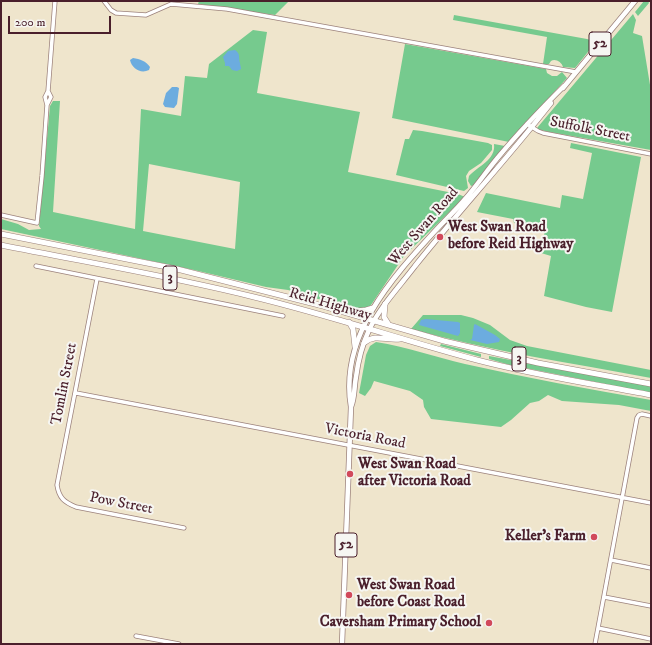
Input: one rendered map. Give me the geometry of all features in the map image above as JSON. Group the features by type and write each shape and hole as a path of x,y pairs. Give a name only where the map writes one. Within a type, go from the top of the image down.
{"highway":[{"name":"Reid Highway","path":"1,234 177,269 345,312 444,341 538,363 651,384"},
{"name":"Reid Highway","path":"1,246 174,278 349,322 465,357 530,372 651,395"},
{"path":"385,304 384,317 390,326"},
{"path":"345,312 373,308"},
{"path":"349,322 353,329 355,347"},
{"path":"364,343 368,339 374,338 394,340 403,339"}],"main road":[{"name":"West Swan Road","path":"342,644 351,407 349,379 351,361 363,327 373,308 411,259 466,199 500,155 564,86 635,1"},
{"name":"West Swan Road","path":"351,407 354,401 358,363 364,343 374,321 385,304 429,248 529,125"}],"street":[{"path":"1,215 37,222 47,105 45,97 48,91 55,1"},
{"path":"104,1 111,10 116,13 146,15 171,4 227,9 576,72"},
{"name":"Suffolk Street","path":"529,125 538,131 548,134 651,154"},
{"path":"36,266 283,316"},
{"name":"Tomlin Street","path":"59,494 57,485 76,393 96,279"},
{"name":"Victoria Road","path":"76,393 651,503"},
{"path":"595,644 637,418 642,414 651,416"},
{"name":"Pow Street","path":"59,494 66,503 76,507 184,528"},
{"path":"611,560 651,568"},
{"path":"604,597 651,606"},
{"path":"598,628 651,638"},
{"path":"136,636 178,644"}],"green space":[{"path":"199,1 289,1 275,15 198,4"},
{"path":"644,1 648,1 649,3 638,16 635,12"},
{"path":"633,14 636,20 633,33 642,36 651,91 651,150 537,129 537,128"},
{"path":"454,15 587,39 596,42 575,68 563,67 560,62 556,60 551,61 549,64 543,64 547,37 453,20"},
{"path":"253,30 267,32 257,93 360,112 348,172 458,194 465,197 404,256 368,308 357,309 345,307 288,290 266,287 194,270 1,229 1,219 18,224 29,230 41,229 39,226 50,106 53,101 60,101 53,212 135,229 141,109 181,116 185,76 207,78 209,64","holes":["149,164 240,182 235,249 143,231"]},
{"path":"405,44 546,69 547,73 552,76 557,76 562,72 567,78 509,142 392,118"},
{"path":"413,130 488,143 492,145 492,150 481,163 469,171 466,176 468,188 464,191 396,175 405,139 409,139"},
{"path":"571,143 641,157 612,312 544,296 551,256 541,253 545,229 514,223 513,219 477,212 486,193 560,208 562,195 583,199 592,153 570,148"},
{"path":"494,144 505,146 474,185 471,186 468,181 469,176 489,159 494,150"},
{"path":"423,315 461,315 473,318 490,325 510,340 527,346 651,370 651,378 471,344 411,329"},
{"path":"376,342 488,369 651,400 651,411 619,405 562,401 548,395 539,401 530,403 501,427 431,419 424,407 423,400 410,391 374,381 365,396 359,393 366,355 370,346"},
{"path":"441,344 481,354 481,357 440,346"},
{"path":"489,356 651,386 651,393 510,365 489,359"}],"water":[{"path":"235,50 239,54 241,68 237,71 232,70 229,66 225,66 223,57 228,51"},
{"path":"133,58 147,63 150,67 149,70 137,70 130,60"},
{"path":"172,87 179,88 177,104 174,108 165,107 163,104 166,93"},
{"path":"426,319 458,322 460,323 460,333 458,336 419,325 421,320"},
{"path":"475,324 495,335 500,339 499,342 487,344 470,340 472,339"}],"place":[{"name":"West Swan Road before Reid Highway","path":"440,237"},
{"name":"West Swan Road after Victoria Road","path":"350,474"},
{"name":"Keller’s Farm","path":"594,537"},
{"name":"West Swan Road before Coast Road","path":"349,595"},
{"name":"Caversham Primary School","path":"489,623"}]}
